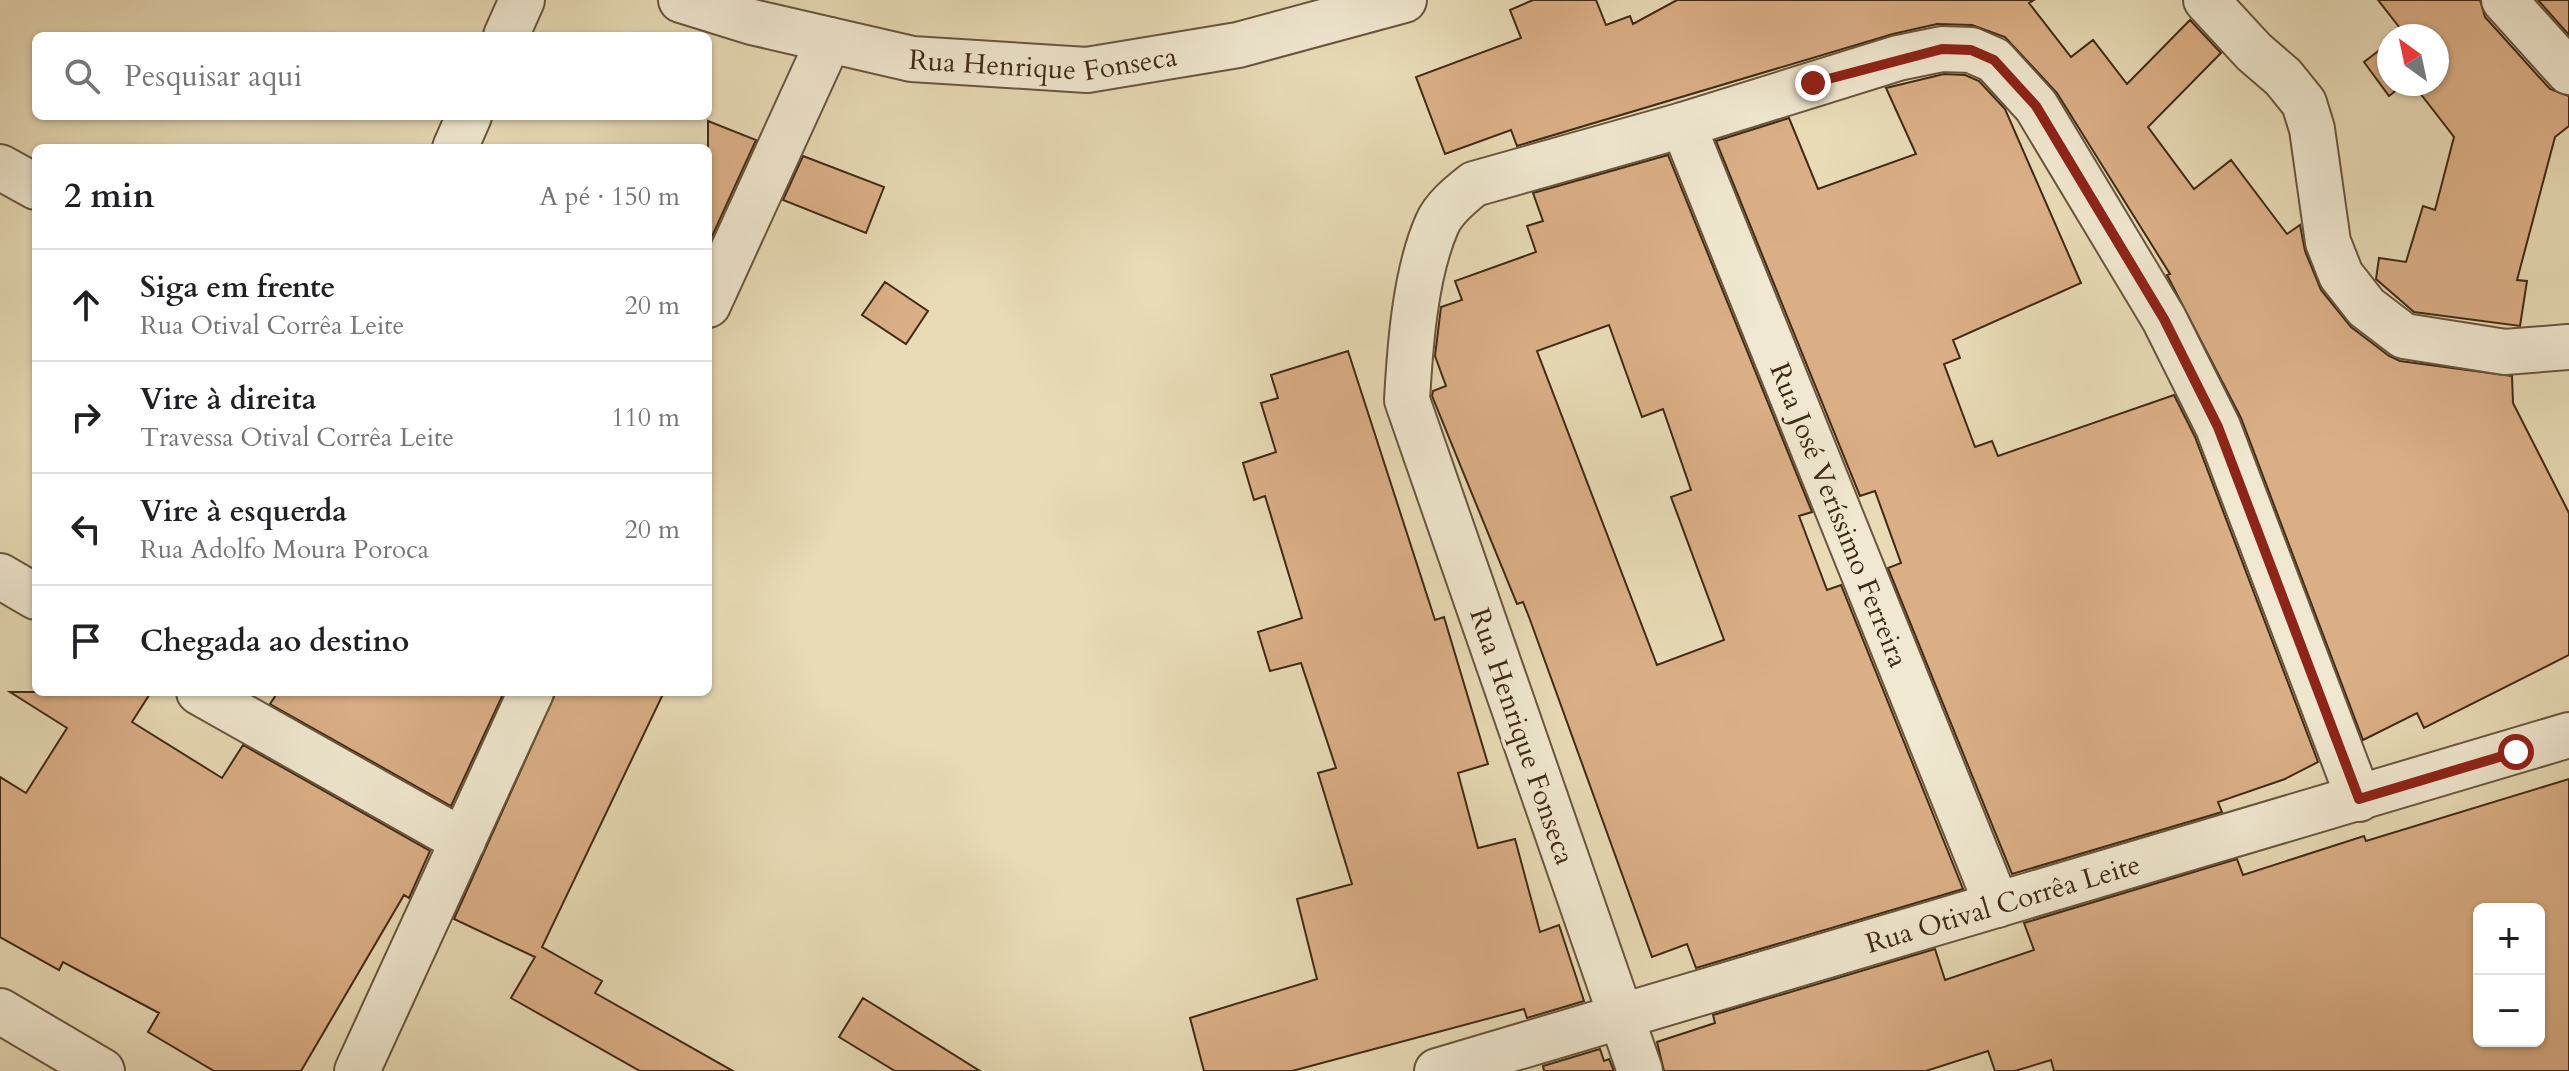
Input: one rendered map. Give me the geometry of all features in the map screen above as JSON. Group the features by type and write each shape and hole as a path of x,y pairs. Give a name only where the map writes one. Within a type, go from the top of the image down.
{"street":[{"path":"508,32 522,0"},
{"name":"Rua Henrique Fonseca","path":"681,0 752,22 912,59 1087,70 1238,45 1404,0"},
{"path":"2206,0 2254,52 2283,77 2304,103 2312,129 2328,242 2341,275 2366,307 2404,336 2505,352 2569,341"},
{"path":"2504,0 2569,72"},
{"path":"712,296 829,40"},
{"path":"1683,125 1813,83 1927,52 1971,50 1994,60 2036,106 2164,319 2218,427 2359,799"},
{"path":"457,144 467,120"},
{"name":"Rua Henrique Fonseca","path":"1640,1071 1407,400 1412,326 1427,254 1437,222 1455,200 1474,184 1506,173 1683,125"},
{"name":"Rua José Veríssimo Ferreira","path":"1683,125 1997,905"},
{"path":"0,167 32,185"},
{"path":"0,576 32,595"},
{"path":"206,696 463,841"},
{"path":"357,1071 529,696"},
{"name":"Rua Otival Corrêa Leite","path":"1437,1071 2569,735"},
{"path":"0,1011 102,1071"}],"building":[{"path":"1533,0 1596,0 1606,25 1630,16 1633,24 1677,0 2034,0 2029,3 2071,57 2093,40 2127,84 2190,20 2221,53 2148,127 2194,189 2231,160 2287,234 2300,225 2305,251 2321,290 2351,327 2389,356 2400,361 2512,376 2513,403 2569,513 2569,655 2424,728 2417,713 2363,740 2241,418 2167,275 2170,274 2057,93 2005,37 1972,25 1937,24 1893,34 1517,146 1511,130 1445,154 1416,77 1521,38 1510,10"},
{"path":"2378,0 2480,0 2485,17 2550,89 2569,96 2569,126 2555,137 2517,280 2527,281 2520,326 2414,312 2376,279 2379,258 2406,262 2423,206 2435,210 2454,137 2422,96 2449,96 2449,24 2397,24"},
{"path":"2538,0 2569,0 2569,35"},
{"path":"2377,52 2377,80 2364,62"},
{"path":"1944,74 1965,75 1979,81 2005,109 2081,283 1953,340 1960,358 1944,364 1975,447 1992,441 1998,456 2174,395 2195,437 2318,762 2285,779 2218,802 2222,812 2012,874 1888,568 1901,563 1875,491 1860,496 1716,141 1789,118 1818,189 1916,154 1886,88"},
{"path":"708,121 756,140 712,236 712,144 708,144"},
{"path":"1668,155 1812,512 1799,516 1827,590 1841,585 1963,889 1696,968 1687,944 1652,957 1529,617 1523,602 1517,604 1432,396 1433,391 1446,386 1435,356 1441,307 1462,300 1455,281 1536,252 1527,226 1543,221 1533,193","holes":["1609,325 1642,417 1663,409 1691,490 1671,497 1724,640 1657,665 1537,351"]},
{"path":"803,156 884,187 866,233 783,200"},
{"path":"885,282 928,311 906,344 862,315"},
{"path":"1348,351 1435,620 1444,617 1488,764 1458,773 1478,848 1515,839 1540,932 1559,925 1584,1001 1527,1018 1524,1009 1292,1071 1204,1071 1190,1018 1317,979 1297,899 1352,884 1318,773 1336,768 1301,663 1270,671 1258,632 1302,618 1265,496 1254,500 1243,463 1276,452 1261,403 1278,398 1271,375"},
{"path":"10,692 32,692 32,696 148,696 132,722 222,778 243,745 430,851 409,898 404,895 301,1071 214,1071 148,1032 159,1013 63,962 59,970 0,937 0,777 26,793 67,728"},
{"path":"275,696 502,696 451,806 270,704"},
{"path":"554,696 662,696 542,947 602,981 595,993 733,1071 640,1071 511,998 535,957 454,919"},
{"path":"2569,779 2569,1071 2054,1071 2051,1060 2015,1071 1995,1071 1988,1051 1926,1071 1664,1071 1657,1042 1715,1023 1713,1015 1935,949 1945,980 2034,950 2024,923 2237,859 2243,875 2364,836 2366,841"},
{"path":"863,998 980,1071 895,1071 839,1037"},
{"path":"1600,1049 1604,1061 1609,1059 1614,1071 1544,1071 1543,1066"}],"route":[{"path":"1813,83 1898,58 1942,49 1971,50 1994,60 2036,106 2164,319 2218,427 2359,799 2516,752"}]}
